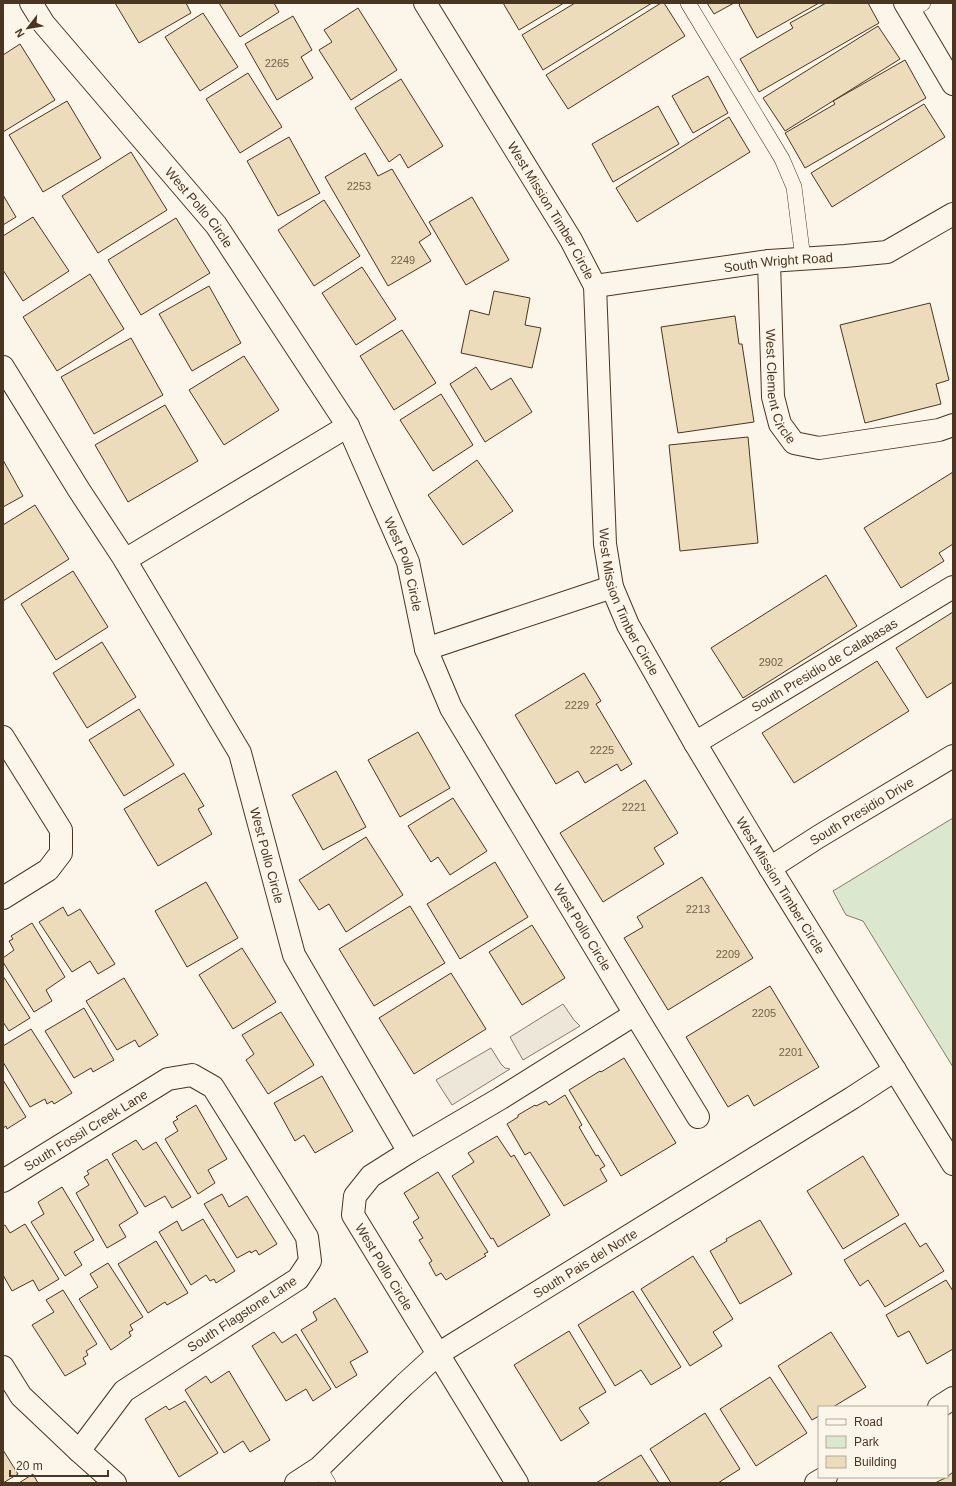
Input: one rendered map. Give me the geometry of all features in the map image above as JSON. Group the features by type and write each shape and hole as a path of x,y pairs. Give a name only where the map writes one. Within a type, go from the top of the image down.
{"street":[{"name":"West Pollo Circle","path":"31,3 44,24 216,225 348,426 408,562 426,649 451,708 698,1117"},
{"name":"West Mission Timber Circle","path":"425,3 571,240 595,286 605,544 612,587 628,625 695,743 770,868 953,1164"},
{"path":"913,6 953,84"},
{"name":"South Wright Road","path":"595,286 769,262 886,252 953,214"},
{"name":"West Clement Circle","path":"769,262 773,397 780,424 794,443 819,448 939,430 953,426"},
{"name":"West Pollo Circle","path":"3,367 79,490 125,560 240,753 294,955 409,1152"},
{"path":"125,560 348,426"},
{"path":"426,649 612,587"},
{"name":"South Presidio de Calabasas","path":"695,743 953,587"},
{"path":"3,737 61,830 61,853 48,870 3,898"},
{"name":"South Presidio Drive","path":"770,868 953,756"},
{"name":"West Pollo Circle","path":"517,1483 353,1215 355,1196 371,1176 501,1098 635,1014"},
{"name":"South Pais del Norte","path":"296,1483 323,1476 404,1385 438,1354 895,1070"},
{"name":"South Flagstone Lane","path":"79,1451 124,1391 298,1279 310,1261 307,1236 213,1087 192,1074 168,1079"},
{"name":"South Fossil Creek Lane","path":"3,1181 168,1079"},
{"path":"3,1367 21,1396 115,1483"},
{"path":"941,1406 953,1398"}],"lane":[{"path":"688,3 782,159 794,187 803,259"}],"green space":[{"path":"953,818 953,1067 863,921 846,915 833,891"}],"shaded area":[{"path":"563,1004 580,1026 523,1060 510,1037"},
{"path":"491,1048 501,1064 505,1068 510,1069 452,1105 436,1080"}],"building":[{"path":"115,3 186,3 191,13 139,43"},
{"path":"219,3 274,3 279,12 240,37"},
{"path":"503,3 564,3 519,30"},
{"path":"575,3 652,3 543,70 522,35"},
{"path":"661,3 664,3 685,36 568,109 546,75"},
{"path":"707,3 734,3 714,14"},
{"path":"741,3 819,3 757,38 739,5"},
{"path":"826,3 868,3 879,23 759,92 740,59 793,28 790,23"},
{"path":"358,8 397,70 351,100 319,50 332,42 324,30"},
{"path":"203,13 238,67 200,91 165,37"},
{"path":"293,16 312,50 301,57 313,78 277,100 245,44"},
{"path":"878,26 900,59 785,131 763,98"},
{"path":"20,44 55,100 3,132 3,55"},
{"path":"905,60 926,98 805,168 785,133 835,104 833,101"},
{"path":"248,73 282,127 240,153 206,99"},
{"path":"708,76 728,113 693,133 672,96"},
{"path":"401,79 443,146 408,168 400,154 389,162 355,108"},
{"path":"67,101 101,158 43,192 9,135"},
{"path":"924,104 945,137 832,207 811,173"},
{"path":"658,106 679,144 613,182 592,144"},
{"path":"729,117 750,152 637,222 616,188"},
{"path":"289,137 320,193 278,216 247,161"},
{"path":"131,152 167,210 98,253 62,196"},
{"path":"365,153 378,176 392,169 431,234 419,242 431,261 388,286 325,177"},
{"path":"3,195 16,217 3,225"},
{"path":"472,197 509,260 466,285 429,222"},
{"path":"324,200 360,256 314,286 278,230"},
{"path":"33,217 69,271 23,301 3,270 3,236"},
{"path":"176,218 210,273 141,315 108,260"},
{"path":"362,267 396,319 356,345 322,293"},
{"path":"90,274 124,329 57,371 23,317"},
{"path":"209,286 241,343 192,371 159,314"},
{"path":"494,291 530,298 525,325 541,328 532,368 461,353 470,310 489,315"},
{"path":"930,303 949,380 936,384 941,404 865,423 840,325"},
{"path":"735,316 739,344 742,344 754,422 678,433 661,327"},
{"path":"402,330 436,383 394,410 360,356"},
{"path":"131,338 163,395 94,434 61,377"},
{"path":"244,356 279,410 224,445 189,390"},
{"path":"476,367 491,390 511,378 532,412 485,442 450,384"},
{"path":"441,394 473,445 433,471 400,420"},
{"path":"165,405 198,461 128,502 95,445"},
{"path":"748,437 758,543 680,551 669,445"},
{"path":"3,460 23,496 3,507"},
{"path":"477,460 513,511 463,545 428,495"},
{"path":"953,472 953,544 939,553 944,561 901,588 864,528"},
{"path":"35,505 69,559 3,601 3,525"},
{"path":"73,571 108,627 56,660 21,604"},
{"path":"826,575 857,626 743,698 711,648"},
{"path":"953,612 953,682 927,698 896,648"},
{"path":"102,642 136,697 87,728 53,673"},
{"path":"877,661 909,711 794,783 762,733"},
{"path":"584,673 601,701 596,704 632,764 621,771 617,764 585,783 578,771 556,784 515,715"},
{"path":"139,709 174,765 124,796 89,740"},
{"path":"418,732 450,788 400,817 368,760"},
{"path":"336,771 366,827 323,850 292,795"},
{"path":"184,773 204,806 198,809 212,834 158,866 124,809"},
{"path":"645,780 678,833 654,848 664,864 603,902 560,833"},
{"path":"453,798 487,851 450,875 438,857 431,862 408,826"},
{"path":"366,837 403,895 346,932 329,904 319,910 299,880"},
{"path":"495,862 528,917 460,959 427,904"},
{"path":"702,877 753,958 668,1010 624,938 643,927 637,917"},
{"path":"206,882 238,938 187,967 155,911"},
{"path":"410,906 445,963 374,1006 339,949"},
{"path":"63,907 68,916 80,909 115,964 98,974 90,961 72,972 39,922"},
{"path":"32,923 65,977 46,990 52,1001 34,1012 3,962 3,958 14,950 9,941 13,939 11,936"},
{"path":"532,925 565,978 522,1005 489,952"},
{"path":"242,948 276,1002 233,1029 199,975"},
{"path":"451,973 486,1029 414,1074 379,1018"},
{"path":"3,976 30,1018 9,1031 3,1022"},
{"path":"124,978 158,1035 139,1047 135,1040 117,1050 86,1001"},
{"path":"770,986 819,1067 754,1106 748,1095 728,1107 686,1037"},
{"path":"84,1008 114,1060 93,1072 91,1068 74,1078 45,1031"},
{"path":"281,1012 314,1065 268,1094 246,1060 254,1054 242,1035"},
{"path":"31,1029 72,1093 54,1104 52,1101 47,1104 45,1099 30,1107 3,1062 3,1046"},
{"path":"624,1058 676,1143 621,1176 569,1090"},
{"path":"322,1076 353,1131 315,1153 304,1135 295,1141 274,1103"},
{"path":"3,1080 26,1117 7,1129 6,1126 3,1128"},
{"path":"565,1095 582,1125 579,1127 596,1156 598,1155 605,1166 600,1169 607,1181 564,1206 530,1152 525,1155 507,1124 518,1117 518,1115 535,1105 536,1106 546,1101 549,1105"},
{"path":"196,1105 227,1159 208,1170 215,1183 198,1194 165,1139 178,1131 173,1122 178,1119 176,1117"},
{"path":"497,1136 511,1157 514,1155 550,1215 498,1247 493,1238 491,1239 452,1176 474,1162 468,1153"},
{"path":"136,1140 143,1150 156,1142 191,1197 172,1208 165,1196 145,1207 112,1154"},
{"path":"863,1156 899,1215 843,1249 807,1191"},
{"path":"107,1159 138,1213 119,1225 126,1237 107,1248 76,1193 89,1185 84,1177 89,1174 87,1171"},
{"path":"438,1172 488,1252 484,1254 486,1256 446,1280 441,1273 436,1276 429,1263 432,1261 419,1240 423,1238 413,1222 419,1218 404,1193"},
{"path":"62,1187 94,1240 74,1252 82,1265 65,1276 31,1222 44,1214 38,1202"},
{"path":"222,1194 229,1207 247,1196 277,1244 259,1255 256,1250 251,1253 250,1251 237,1258 204,1204"},
{"path":"203,1219 235,1271 216,1283 214,1279 210,1281 206,1275 191,1285 159,1232 177,1221 182,1231"},
{"path":"760,1220 792,1274 740,1304 710,1251 727,1241 726,1239"},
{"path":"905,1223 920,1247 926,1243 944,1271 885,1307 868,1280 860,1286 844,1260"},
{"path":"25,1224 59,1279 39,1291 33,1280 12,1291 3,1275 3,1226 5,1225 10,1233"},
{"path":"156,1241 188,1293 167,1305 165,1302 148,1313 118,1264"},
{"path":"693,1256 733,1319 713,1332 722,1346 690,1366 641,1289"},
{"path":"108,1263 143,1317 130,1325 133,1330 129,1332 131,1336 111,1350 79,1299 98,1287 90,1274"},
{"path":"946,1280 953,1291 953,1349 927,1364 909,1331 898,1337 886,1315"},
{"path":"63,1290 97,1344 86,1351 88,1355 83,1358 86,1364 65,1376 32,1325 54,1312 46,1300"},
{"path":"633,1291 681,1367 651,1385 641,1370 615,1386 578,1325"},
{"path":"335,1298 368,1352 350,1362 357,1375 336,1388 301,1330 317,1320 313,1312"},
{"path":"569,1331 606,1392 579,1408 589,1423 561,1441 514,1365"},
{"path":"274,1332 282,1343 296,1334 331,1389 313,1401 306,1389 286,1401 252,1346"},
{"path":"831,1332 866,1387 835,1406 818,1406 818,1417 812,1420 778,1366"},
{"path":"229,1371 270,1440 250,1452 243,1441 224,1453 185,1390 206,1376 211,1383"},
{"path":"770,1377 807,1433 756,1466 720,1409"},
{"path":"185,1401 218,1453 179,1477 145,1419 166,1406 169,1410"},
{"path":"705,1413 740,1469 718,1483 671,1483 650,1449"},
{"path":"3,1450 18,1474 3,1483"},
{"path":"641,1455 659,1483 596,1483"},
{"path":"953,1472 953,1483 935,1483 948,1478"},
{"path":"33,1474 38,1483 19,1483"}]}
